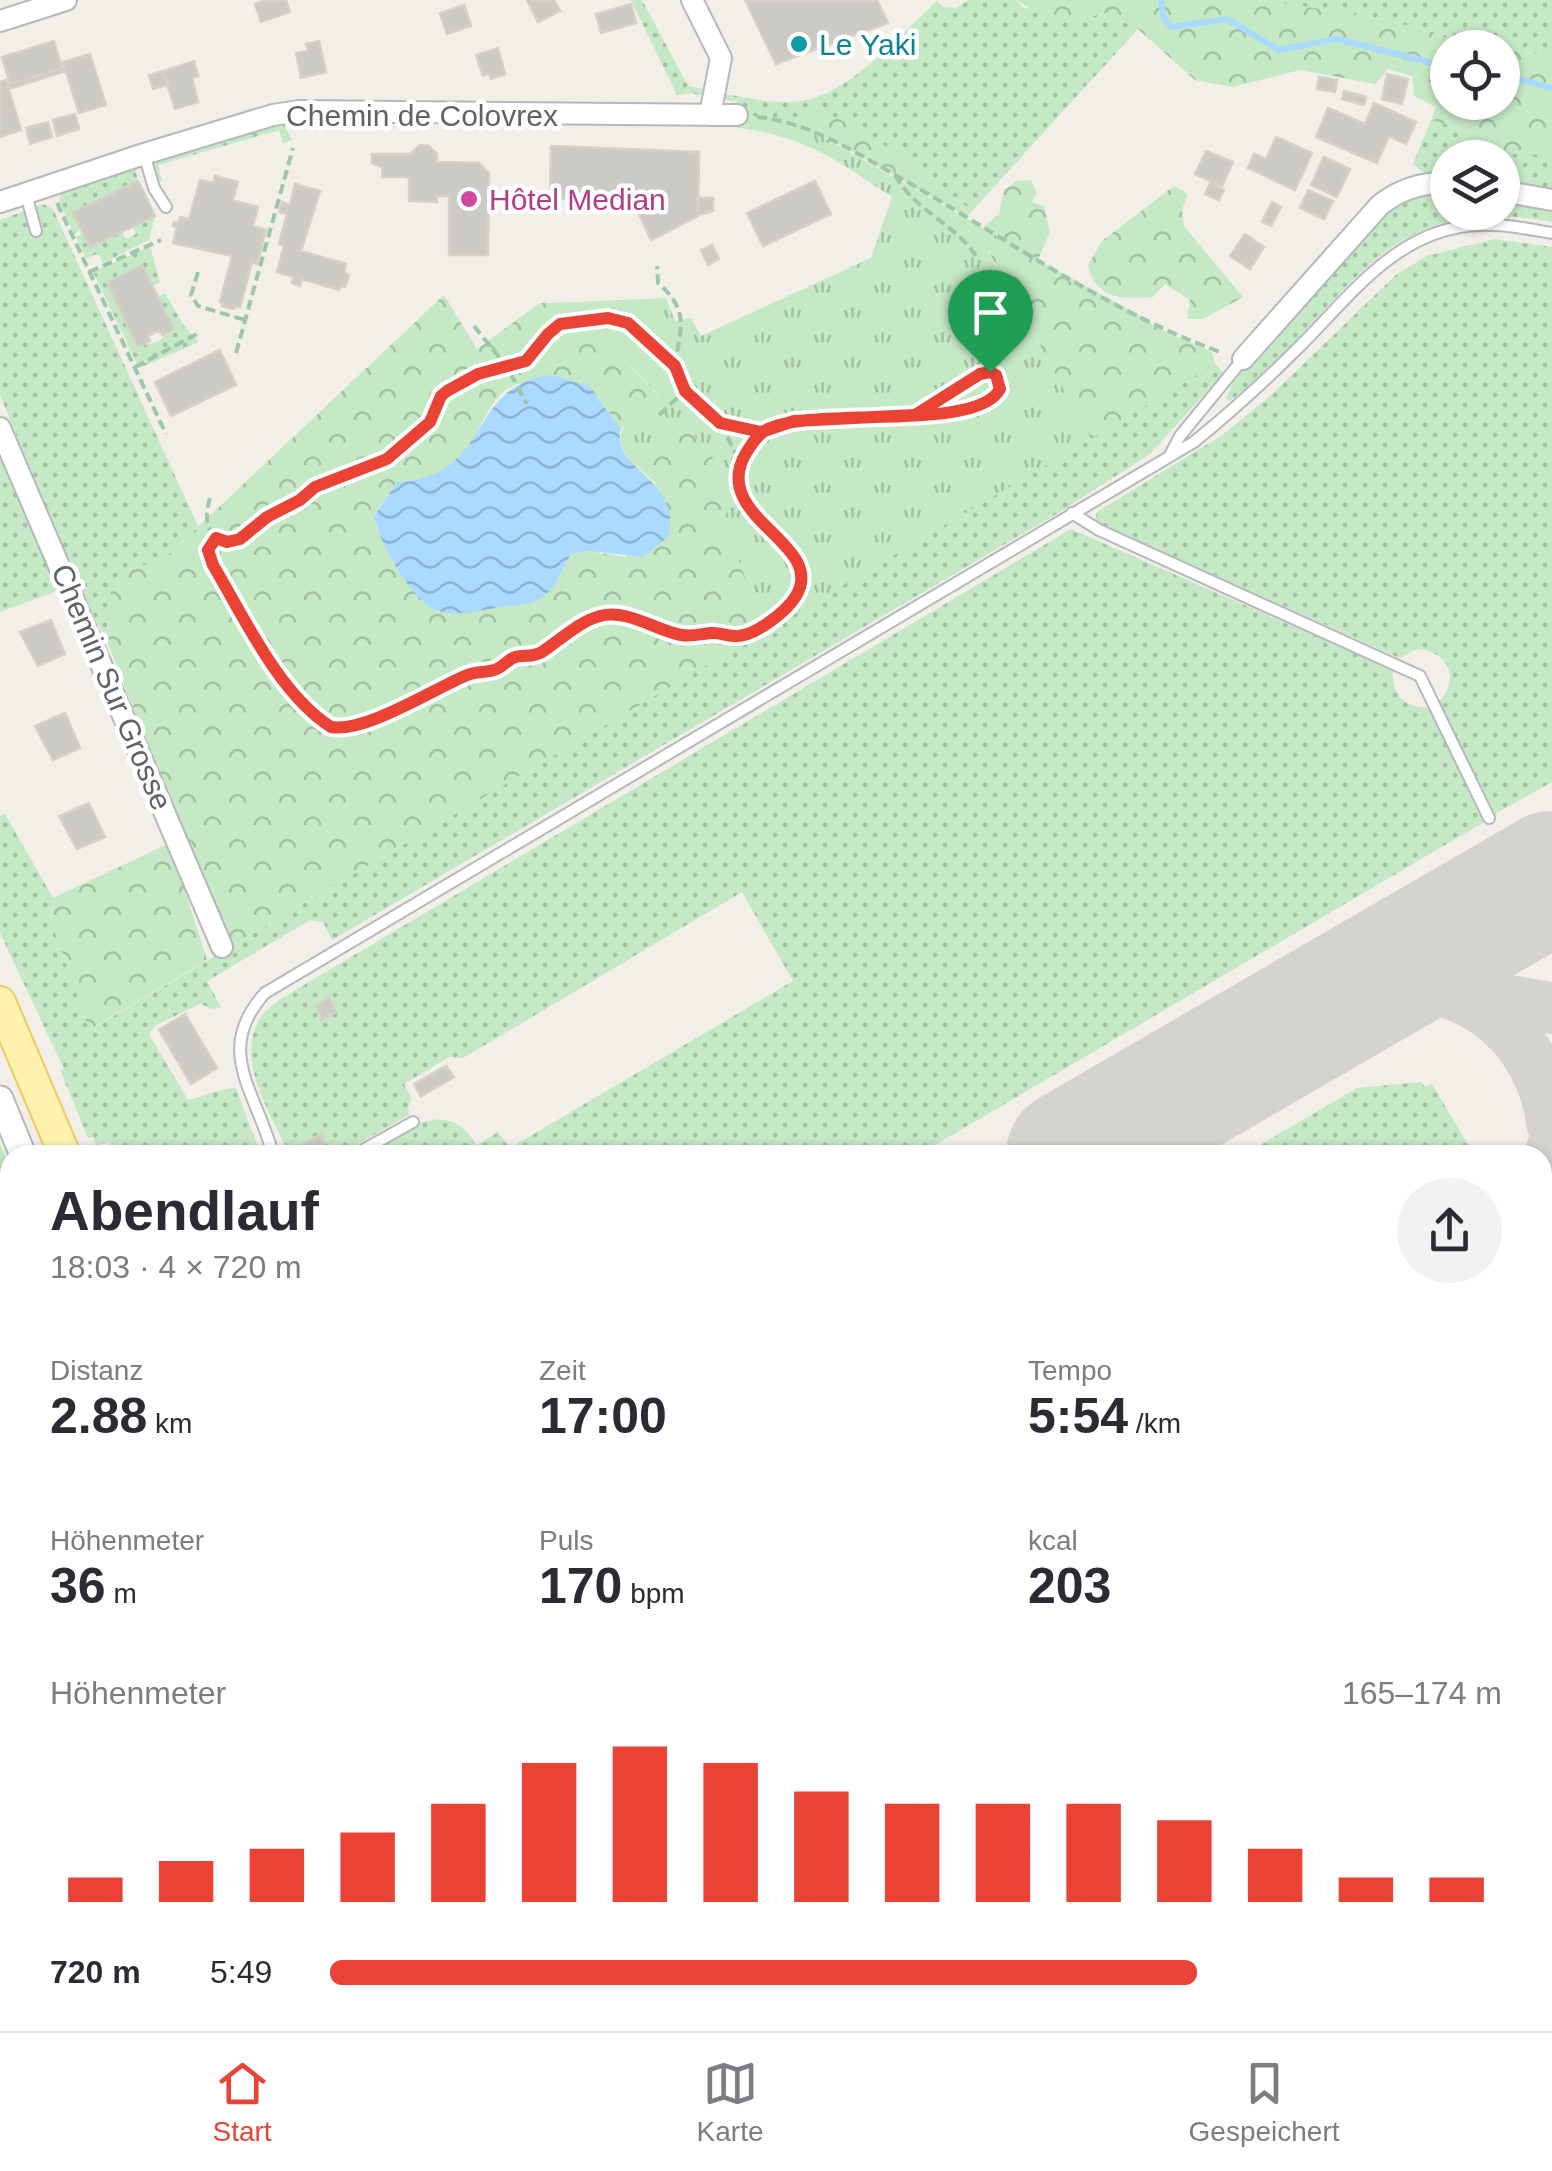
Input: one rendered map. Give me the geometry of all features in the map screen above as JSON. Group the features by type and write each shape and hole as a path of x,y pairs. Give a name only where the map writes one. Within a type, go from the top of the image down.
{"main road":[{"path":"0,1002 61,1145"}],"street":[{"path":"0,21 66,0"},
{"path":"692,0 721,58 710,115"},
{"name":"Chemin de Colovrex","path":"0,202 144,154 273,115 299,111 737,115"},
{"path":"1242,359 1380,205 1414,186 1430,185"},
{"path":"1520,194 1552,200"},
{"name":"Chemin Sur Grosse","path":"0,428 222,947"},
{"path":"0,1099 18,1145"}],"lane":[{"path":"144,154 154,188 166,207"},
{"path":"26,193 36,231"},
{"path":"269,1145 239,1056 242,1023 265,993 1194,442 1243,403 1392,256 1422,239 1458,227 1490,224 1552,233"},
{"path":"1170,456 1180,436 1242,359"},
{"path":"1072,513 1099,530 1420,676 1489,818"},
{"path":"372,1145 413,1122"}],"path":[{"path":"737,115 779,119 806,128 896,176 1068,279 1214,349"},
{"path":"236,353 293,148"},
{"path":"896,176 905,194 963,237 976,256"},
{"path":"49,186 166,434"},
{"path":"89,272 161,240"},
{"path":"657,266 658,283 673,300 684,328 675,366"},
{"path":"198,272 191,296 198,306 246,320"},
{"path":"210,498 206,514 211,533 227,542 240,539 315,487 387,459 430,422 447,391 478,374 526,361 560,324 608,318 628,323 639,331 675,366 685,391 720,423 740,463 748,508 784,543 802,576 791,602 759,628 736,637 716,632 694,636 626,617 602,616 530,658 514,658 500,668 465,676 375,718 340,729 322,721 304,705 267,656 213,565 208,550 216,538"},
{"path":"474,326 507,367 527,404"},
{"path":"135,367 199,332"},
{"path":"720,423 761,432 794,421 915,415 991,401 1000,389 996,375 980,374 915,415"},
{"path":"658,415 685,391"},
{"path":"740,463 761,432"}],"green space":[{"path":"631,0 642,0 688,86 774,102 802,101 838,87 857,75 937,1 943,7 957,8 968,0 1016,0 1022,7 1073,20 1106,13 1138,29 972,211 913,166 800,109 796,124 737,115 737,102 690,93 677,95"},
{"path":"1016,0 1258,0 1364,15 1430,31 1430,104 1414,96 1412,76 1388,69 1375,84 1300,70 1233,87 1195,80 1138,29 1106,13 1073,20 1044,17"},
{"path":"1258,0 1552,0 1552,73 1541,55 1520,51 1520,30 1430,31 1364,15"},
{"path":"1520,51 1541,55 1552,73 1552,155 1520,154 1520,140 1476,140 1469,131 1431,120 1520,120"},
{"path":"800,108 820,112 866,133 972,211 967,217 796,124"},
{"path":"737,115 779,119 807,128 997,236 988,251 1091,439 736,648 738,633 760,619 725,522 730,478 682,421 635,465 625,453 621,435 631,419 659,396 601,334 584,333 577,302 666,298 675,321 691,318 701,336 871,258 892,197 801,143 738,128"},
{"path":"1431,120 1469,131 1476,140 1430,140 1430,173 1413,164"},
{"path":"283,123 292,140 283,143 279,130 158,165 162,181 157,182 154,161"},
{"path":"1520,149 1552,155 1552,193 1520,188"},
{"path":"135,167 138,181 73,212 81,230 74,234 59,202 61,192"},
{"path":"1031,180 1037,193 1032,202 1044,206 1050,232 1038,260 1153,326 1212,352 1215,364 1091,439 988,250 997,236 983,227 999,214 1004,190 1017,181"},
{"path":"1174,186 1188,194 1182,210 1184,226 1243,297 1203,319 1187,319 1190,300 1165,284 1153,297 1112,295 1097,285 1088,265 1102,241"},
{"path":"1430,191 1430,229 1403,240 1369,265 1271,366 1230,401 1226,398 1237,374 1400,198"},
{"path":"1520,199 1552,205 1552,222 1520,219"},
{"path":"43,204 53,209 198,526 165,558 119,574 111,589 106,639 77,584 0,395 0,220"},
{"path":"155,216 149,240 103,263 98,254 86,258 76,237 83,233 90,247 122,232 126,239 136,234 133,227"},
{"path":"1495,239 1552,247 1552,782 1495,814 1439,702 1446,693 1450,675 1437,655 1417,649 1399,658 1095,521 1097,512 1221,436 1268,398 1397,274 1427,256"},
{"path":"150,246 160,282 153,286 142,265 107,283 137,347 157,342 173,330 158,297 165,293 184,326 199,342 139,368 93,272"},
{"path":"444,295 477,349 540,303 577,302 584,332 601,334 659,397 621,429 593,392 576,383 526,382 504,391 475,436 448,467 426,477 397,482 374,515 377,530 417,595 558,580 571,554 588,551 625,557 656,483 635,465 682,421 730,478 725,522 761,620 738,633 736,648 233,945 186,842 106,639 111,589 119,574 165,558"},
{"path":"1215,364 1224,373 1150,454 1063,510 332,940 323,922 310,920 207,981 221,1007 213,1009 200,1004 156,1025 149,1034 188,1100 236,1088 257,1145 96,1145 93,1137 88,1138 60,1070 64,1069 0,933 0,816 5,814 53,898 51,918 90,1030"},
{"path":"0,454 62,589 0,612"},
{"path":"1071,529 1393,670 1394,687 1401,699 1413,706 1430,707 1484,822 935,1145 515,1145 793,981 742,892 463,1058 449,1057 404,1084 412,1099 409,1115 356,1145 285,1145 263,1100 251,1046 254,1029 263,1014 282,998"},
{"path":"170,843 207,960 89,1030 51,921 53,898"},
{"path":"1432,1084 1468,1145 1260,1145 1357,1088"},
{"path":"422,1122 451,1122 477,1145 380,1145"},
{"path":"498,1132 508,1145 477,1145"}],"water":[{"path":"551,375 589,386 621,429 620,442 625,454 665,500 670,516 669,536 644,557 588,551 571,554 550,590 531,602 462,613 447,613 429,606 398,570 374,516 397,482 428,477 450,465 504,395 524,382"}],"building":[{"path":"286,0 290,12 261,22 255,4"},
{"path":"527,0 554,0 560,11 538,22"},
{"name":"Le Yaki","path":"745,0 877,0 888,23 776,64"},
{"path":"631,4 636,23 601,33 596,14"},
{"path":"464,5 471,26 447,34 440,13"},
{"path":"54,41 62,68 10,84 2,57"},
{"path":"319,41 326,72 301,78 296,53 308,51 306,44"},
{"path":"498,48 505,74 491,79 489,73 483,76 476,55"},
{"path":"90,54 106,105 79,113 63,62"},
{"path":"194,61 198,76 192,78 198,102 175,109 163,71"},
{"path":"65,67 66,71 9,89 8,85"},
{"path":"163,71 168,85 153,89 149,75"},
{"path":"1387,74 1408,79 1402,104 1382,99"},
{"path":"1319,77 1337,80 1335,92 1317,89"},
{"path":"6,80 21,130 0,137 0,82"},
{"path":"1344,91 1366,97 1364,105 1342,99"},
{"path":"1374,103 1416,122 1406,144 1389,136 1377,163 1316,137 1328,108 1365,124"},
{"path":"75,114 79,129 57,136 53,120"},
{"path":"48,122 52,137 30,144 26,128"},
{"path":"1276,137 1312,153 1295,190 1248,168 1254,154 1266,159"},
{"name":"Hôtel Median","path":"420,145 429,146 437,154 437,162 479,163 489,173 488,255 449,255 449,196 437,196 437,202 409,201 409,177 382,177 383,168 372,163 372,154 410,154"},
{"path":"551,146 699,152 698,216 651,240 639,214 640,198 550,198"},
{"path":"1206,151 1233,162 1222,186 1195,174"},
{"path":"1324,157 1350,169 1337,197 1311,185"},
{"path":"215,176 238,182 233,200 258,207 253,226 266,230 257,264 252,262 240,307 234,309 220,302 232,256 173,243 177,227 174,222 178,223 180,217 189,219 200,180 213,183"},
{"path":"138,181 155,216 90,247 73,212"},
{"path":"815,181 831,214 763,246 747,213"},
{"path":"1210,183 1224,190 1219,200 1205,194"},
{"path":"295,184 320,191 301,251 346,264 344,273 349,275 345,287 339,290 302,279 300,286 292,283 294,277 277,272 287,214 279,212 282,202 290,205"},
{"path":"1308,190 1333,201 1324,219 1300,208"},
{"path":"698,198 713,198 713,211 698,215"},
{"path":"1272,202 1281,207 1271,226 1262,222"},
{"path":"1245,234 1264,247 1250,269 1230,256"},
{"path":"712,245 719,259 708,265 701,250"},
{"path":"142,265 174,329 148,336 150,341 138,347 107,283"},
{"path":"220,350 236,385 171,416 155,382"},
{"path":"51,620 65,654 38,666 20,632"},
{"path":"65,713 80,748 53,760 35,726"},
{"path":"89,803 105,837 77,849 59,816"},
{"path":"329,998 336,1012 322,1019 316,1005"},
{"path":"185,1014 217,1068 191,1084 159,1030"},
{"path":"446,1066 454,1077 421,1096 414,1084"},
{"path":"321,1134 325,1143 321,1145 304,1144"}],"waterway":[{"path":"1161,0 1164,19 1172,27 1227,19 1279,50 1337,39 1430,62"},
{"path":"1520,80 1552,88"}],"taxiway":[{"path":"1529,890 1552,928"},
{"path":"1336,1002 1383,988 1421,987 1449,993 1476,1005 1499,1021 1535,1066 1552,1123"},
{"path":"1470,995 1552,1008"}],"runway":[{"path":"1089,1145 1552,877"}],"place":[{"name":"Le Yaki","path":"799,44"},
{"name":"Hôtel Median","path":"469,199"}],"route":[{"path":"990,372 980,374 915,415 885,418 794,421 761,432 720,423 685,391 675,366 628,323 590,318 560,324 526,361 478,374 447,391 430,422 387,459 315,487 240,539 227,542 216,538 208,550 267,656 304,705 331,727 354,726 475,672 491,672 514,658 530,658 602,616 626,617 694,636 716,632 736,637 759,628 791,602 802,576 784,543 758,520 744,500 740,463 761,432 778,426 794,421 848,418 885,418 915,415 962,409 981,405 991,401 1000,389 996,375 990,372"}]}
